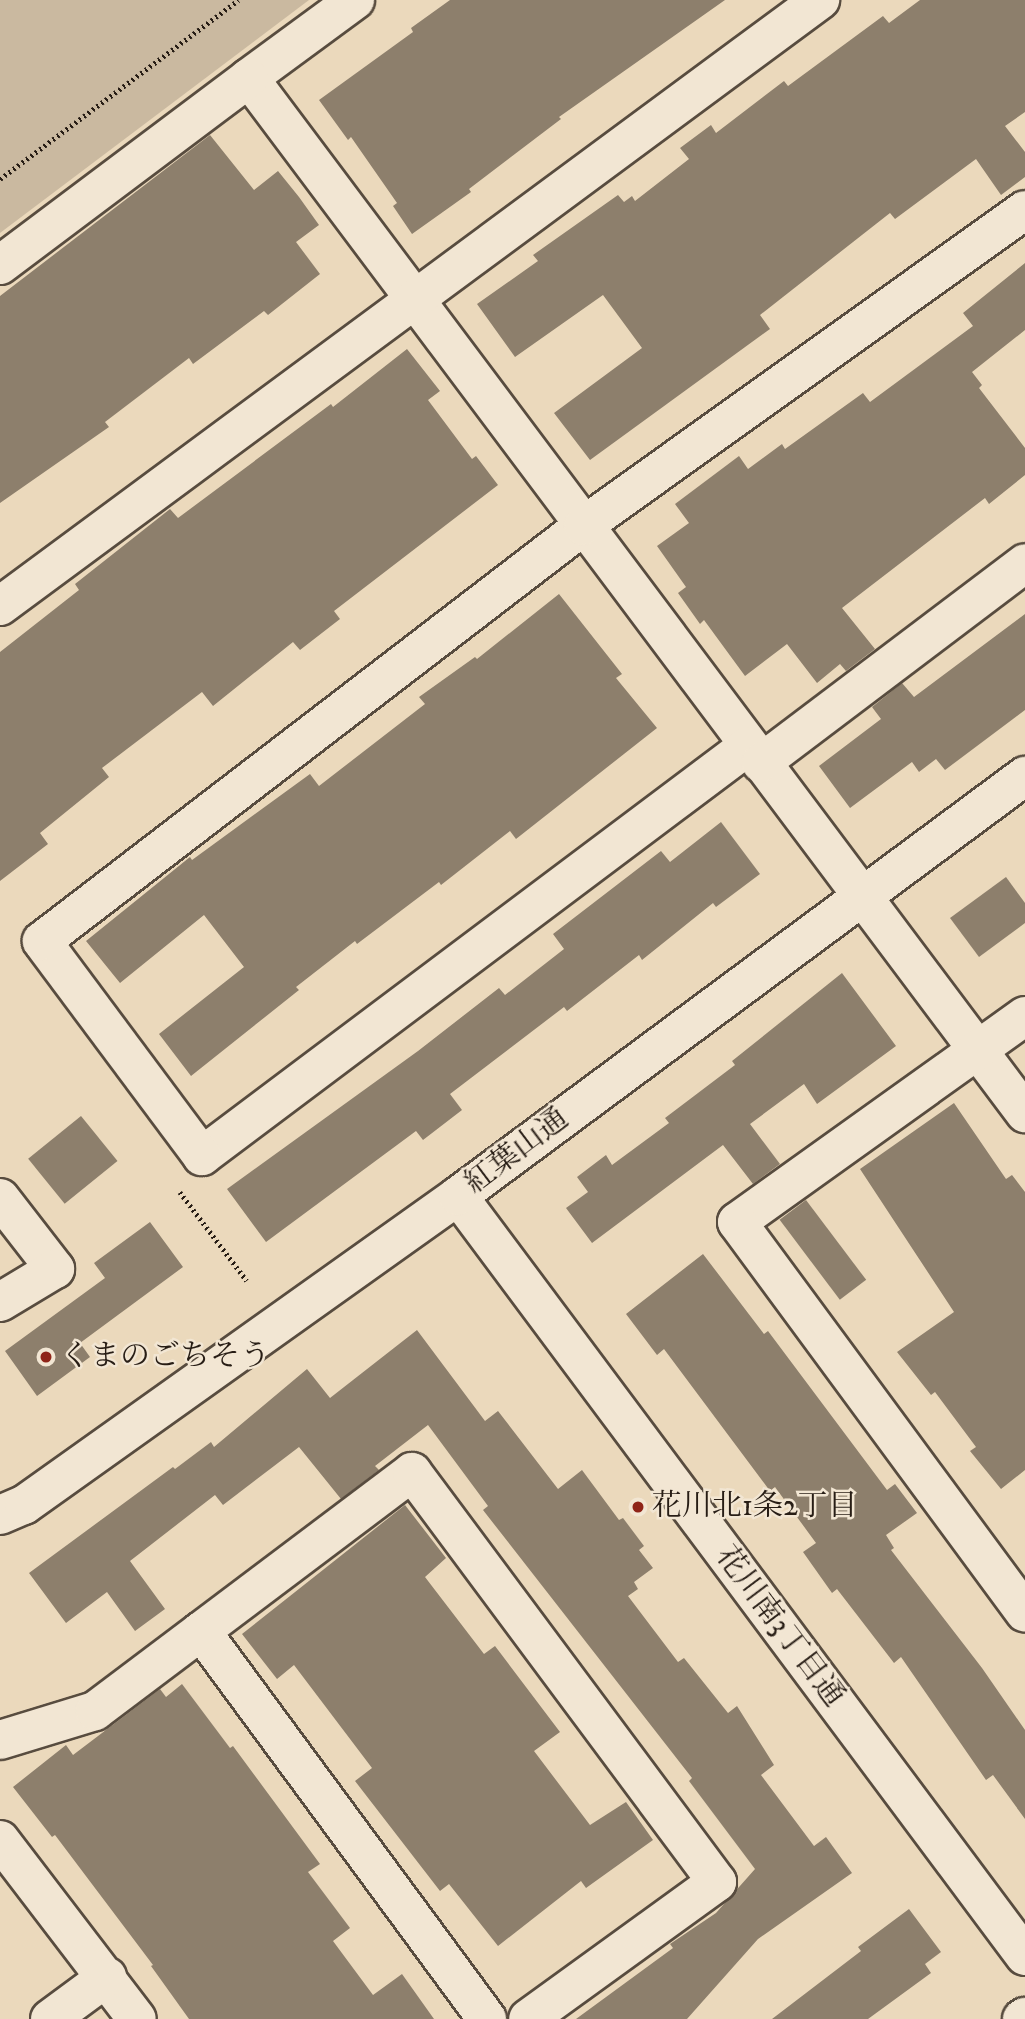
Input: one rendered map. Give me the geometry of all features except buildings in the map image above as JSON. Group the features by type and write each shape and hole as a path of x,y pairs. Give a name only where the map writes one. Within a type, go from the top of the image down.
{"street":[{"path":"1,262 355,0"},
{"path":"0,606 413,298 820,0"},
{"path":"249,78 1025,1113"},
{"path":"1025,210 583,526 42,941 202,1156 754,754 1025,563"},
{"name":"紅葉山通","path":"0,1515 24,1505 458,1196 1025,776"},
{"path":"1025,1016 737,1222 1025,1612"},
{"name":"花川南3丁目通","path":"458,1196 1025,1956"},
{"path":"0,1198 55,1269 0,1303"},
{"path":"0,1740 95,1711 412,1472 717,1882 528,2019"},
{"path":"201,1631 487,2019"},
{"path":"0,1840 137,2019"},
{"path":"50,2019 107,1977"}],"path":[{"path":"0,179 238,0"}],"shaded area":[{"path":"0,0 309,0 0,233"}],"place":[{"name":"くまのごちそう","path":"46,1357"},
{"name":"花川北1条2丁目","path":"638,1507"}]}
